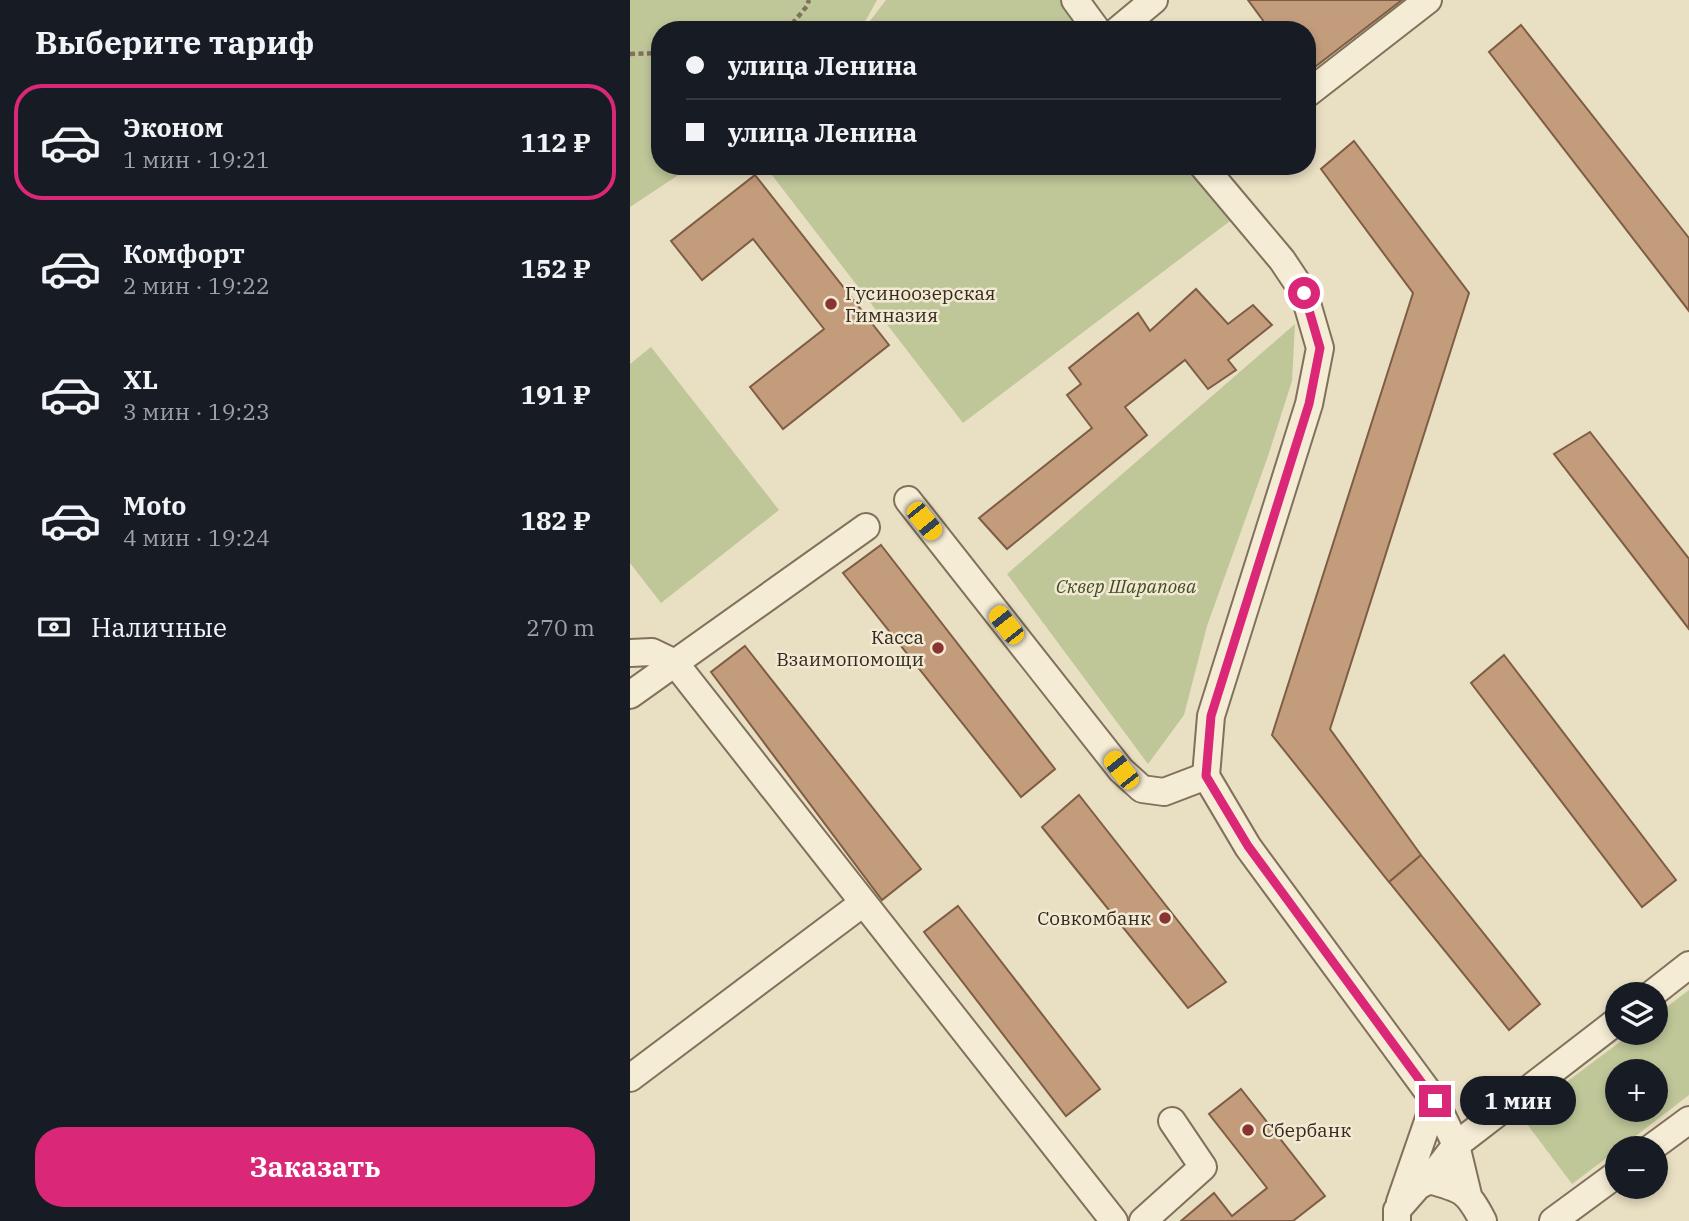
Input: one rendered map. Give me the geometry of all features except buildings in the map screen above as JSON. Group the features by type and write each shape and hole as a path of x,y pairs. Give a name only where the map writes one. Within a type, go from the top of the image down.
{"street":[{"path":"1075,0 1090,21"},
{"path":"1129,21 1154,0"},
{"path":"1316,87 1429,0"},
{"path":"1214,175 1282,260 1304,293 1320,348 1309,404 1211,716 1206,776 1248,846 1435,1101 1456,1145 1468,1195 1483,1221"},
{"path":"908,500 1121,770 1142,789 1164,792 1206,776"},
{"path":"630,695 866,527"},
{"path":"630,653 652,652 675,663 1114,1221"},
{"path":"630,1077 863,903"},
{"path":"1667,982 1689,965"},
{"path":"1395,1217 1418,1186 1429,1180 1456,1145 1605,1030"},
{"path":"1395,1217 1435,1101"},
{"path":"1667,1136 1689,1120"},
{"path":"1143,1221 1203,1167 1172,1121"},
{"path":"1429,1180 1454,1187 1468,1195"},
{"path":"1553,1221 1605,1183"}],"path":[{"path":"794,21 809,0"},
{"path":"630,54 651,53"}],"green space":[{"path":"630,0 877,0 865,21 651,21 651,175 678,175 630,207"},
{"path":"886,0 1076,0 1091,21 870,21"},
{"path":"772,175 1203,175 1234,218 963,423"},
{"name":"Сквер Шарапова","path":"1295,324 1292,381 1207,626 1184,715 1148,764 1007,574"},
{"path":"651,347 779,510 661,603 630,563 630,364"},
{"path":"1689,990 1689,1095 1668,1111 1668,1059 1605,1059 1605,1122 1654,1122 1636,1136 1605,1136 1605,1159 1572,1184 1521,1116 1616,1045 1668,1045 1668,1006"}],"place":[{"name":"Гусиноозерская Гимназия","path":"831,304"},
{"name":"Касса Взаимопомощи","path":"938,648"},
{"name":"Совкомбанк","path":"1165,918"},
{"name":"Сбербанк","path":"1248,1130"}],"route":[{"path":"1304,293 1320,348 1309,404 1211,716 1206,776 1248,846 1435,1101"}]}
